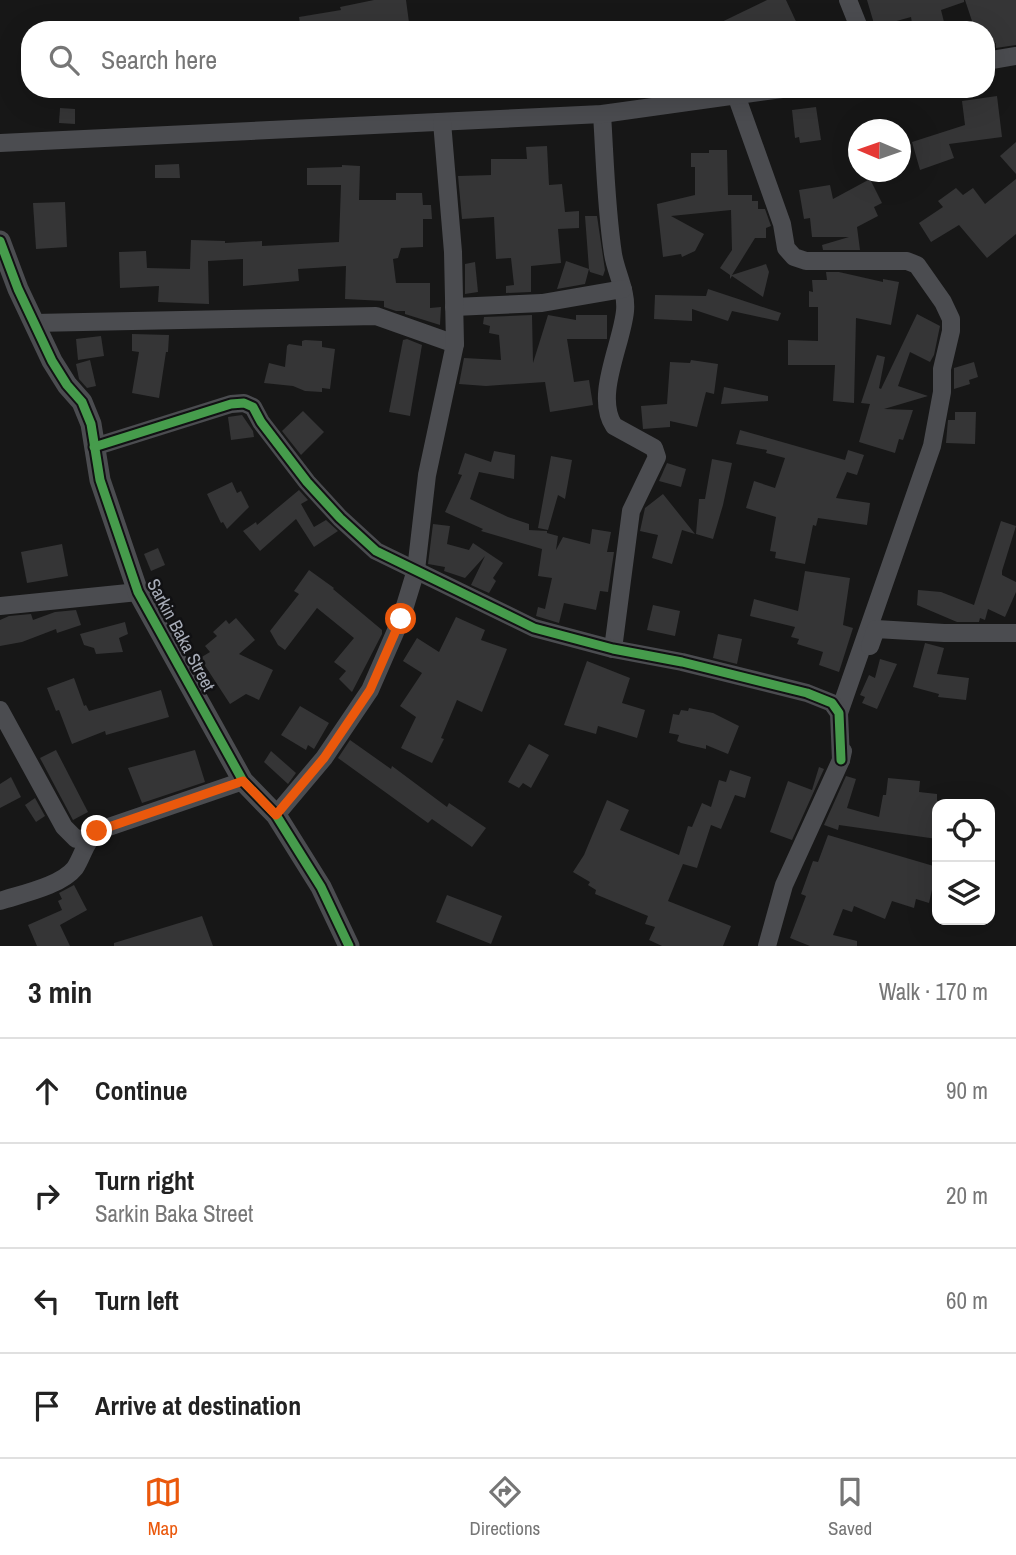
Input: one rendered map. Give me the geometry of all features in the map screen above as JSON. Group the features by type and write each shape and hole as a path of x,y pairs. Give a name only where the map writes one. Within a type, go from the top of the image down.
{"street":[{"path":"848,0 856,21"},
{"path":"995,60 1016,56"},
{"path":"0,143 601,114 721,98"},
{"path":"737,98 782,224 786,248 794,257 806,261 907,261 917,265 943,302 951,319 932,446 839,713 841,760"},
{"path":"601,114 613,257 623,289 625,311 608,386 608,410 614,426 654,448 657,457 631,511 613,649"},
{"path":"276,815 324,758 370,690 401,619 416,570 427,475 455,344 453,252 442,122"},
{"name":"Sarkin Baka Street","path":"0,241 52,361 67,386 82,402 91,424 100,480 138,592 243,781 276,815 321,887 349,946"},
{"path":"454,307 542,303 623,289"},
{"path":"34,323 376,316 455,344"},
{"path":"94,447 231,404 244,403 254,407 261,422 307,482 340,518 376,551 534,628 613,649 682,662 807,693 832,703 839,713"},
{"path":"0,606 138,592"},
{"path":"767,946 784,885 841,760 857,683 876,629 1016,633"},
{"path":"1,716 64,827 76,839 89,838"},
{"path":"0,901 63,878 74,869 89,838 97,831 243,781"}],"building":[{"path":"374,0 406,0 409,21 300,21 299,17 341,10 340,7"},
{"path":"767,0 786,0 796,21 724,21"},
{"path":"867,0 964,0 941,10 944,21 912,21 911,17 897,21 873,21"},
{"path":"965,0 1016,0 1016,45 996,48 995,21 972,21"},
{"path":"995,96 1002,137 949,144 954,158 920,170 912,142 965,125 962,101"},
{"path":"816,107 821,140 800,143 799,137 795,138 792,110"},
{"path":"60,108 75,109 75,124 59,123"},
{"path":"1016,142 1016,174 1000,156"},
{"path":"547,146 549,185 562,184 565,212 579,211 579,228 558,229 561,263 531,266 531,292 506,293 506,286 514,285 511,258 496,259 494,217 462,219 458,176 491,175 491,159 527,159 526,147"},
{"path":"709,150 727,150 728,195 752,195 752,201 758,201 758,209 765,209 771,226 766,228 766,238 755,238 732,275 766,264 769,272 763,297 732,276 730,279 730,275 720,268 732,250 731,210 671,216 704,234 695,251 682,257 681,254 663,257 657,204 695,195 695,167 691,167 691,153 709,153"},
{"path":"179,164 180,178 155,178 155,165"},
{"path":"360,166 359,200 396,200 396,193 422,193 423,205 431,205 432,219 423,219 423,247 401,248 398,258 393,259 396,283 430,283 430,308 441,307 440,325 405,314 405,311 384,307 384,301 345,299 346,266 298,269 299,281 243,286 243,259 208,261 209,304 158,302 159,286 120,288 119,252 146,251 147,268 190,269 191,240 225,243 262,241 262,246 339,242 341,185 307,185 307,168"},
{"path":"1016,179 1016,234 987,258 959,225 931,242 919,223 943,207 938,201 956,188 963,195 973,188 985,204"},
{"path":"864,182 872,182 882,203 874,207 878,216 857,227 860,250 823,250 822,245 849,237 812,237 810,218 804,219 799,190 830,185 833,199"},
{"path":"65,202 67,247 36,249 33,203"},
{"path":"585,216 597,216 605,270 603,276 590,272 589,269"},
{"path":"566,261 589,269 585,284 557,289"},
{"path":"475,262 478,292 465,294 465,264"},
{"path":"826,272 839,272 883,282 883,279 899,282 891,325 856,318 854,403 833,401 835,365 788,365 788,340 818,341 818,307 809,307 809,291 813,292 812,280 827,280"},
{"path":"708,289 781,313 778,321 732,311 728,321 692,309 692,321 654,319 655,295 706,296"},
{"path":"917,314 940,326 930,362 910,352 898,386 928,396 884,409 913,410 903,440 899,439 895,453 859,442 870,404 861,403 877,355 885,357 879,388 881,389"},
{"path":"532,315 533,363 548,315 576,320 576,315 607,315 607,339 567,339 574,382 589,380 593,405 550,412 545,382 486,386 459,384 464,358 501,360 499,335 489,333 490,326 483,324 484,317"},
{"path":"132,334 169,335 159,398 132,393 139,352 132,351"},
{"path":"101,336 104,356 78,360 76,339"},
{"path":"403,340 422,345 410,416 389,412"},
{"path":"302,341 322,341 322,347 335,349 330,389 322,388 322,392 305,391 293,386 264,383 269,363 285,367 287,346 302,346"},
{"path":"90,360 96,386 87,388 79,379 76,364"},
{"path":"691,360 718,364 714,394 706,392 697,427 670,421 670,427 643,429 641,406 667,404 670,362 690,363"},
{"path":"974,362 978,377 969,380 970,384 954,389 954,368"},
{"path":"724,387 768,396 768,401 721,404"},
{"path":"303,411 324,432 301,455 282,431"},
{"path":"955,412 976,412 975,444 946,443 948,420 955,420"},
{"path":"242,415 254,437 231,440 228,417"},
{"path":"740,430 845,460 848,450 864,455 857,475 847,472 836,498 870,503 867,525 818,518 816,526 813,525 805,564 775,558 776,552 770,551 776,517 746,508 754,481 775,488 785,458 766,453 767,450 736,444"},
{"path":"494,451 515,455 514,479 479,472 470,499 529,524 529,530 547,531 558,536 556,550 563,537 590,544 592,529 611,532 607,552 614,552 608,592 600,591 596,610 564,603 559,623 536,616 538,607 545,609 552,578 538,576 542,549 481,531 483,529 445,512 462,475 458,474 465,453 491,462"},
{"path":"551,456 572,460 565,499 558,495 548,530 538,528"},
{"path":"712,459 732,463 713,539 696,534 699,499 705,499"},
{"path":"667,463 686,469 681,487 659,481"},
{"path":"232,482 237,493 241,491 249,507 227,529 223,522 221,523 207,494"},
{"path":"299,490 308,500 301,504 314,527 326,520 338,531 314,547 296,519 260,551 243,531 256,522 257,525"},
{"path":"663,494 695,534 682,530 672,564 652,558 658,535 640,531 645,508"},
{"path":"1001,521 1016,526 1002,571 1002,575 1016,582 1016,592 1005,617 988,609 985,620 980,618 979,622 957,622 917,605 918,590 941,592 974,605"},
{"path":"433,524 450,526 447,544 469,550 473,543 503,563 493,578 496,581 489,593 471,585 485,556 465,578 444,571 445,567 428,564"},
{"path":"62,544 68,576 27,583 21,552"},
{"path":"158,548 165,565 151,571 144,554"},
{"path":"309,570 382,630 352,692 339,679 346,671 334,662 354,638 317,608 285,650 278,645 270,631 299,594 294,591"},
{"path":"805,571 850,578 843,625 853,628 839,672 819,665 823,652 797,644 799,639 791,637 795,627 750,616 754,599 798,611"},
{"path":"653,605 680,611 675,636 647,630"},
{"path":"76,610 81,625 57,633 56,629 22,642 0,646 0,620 9,616 31,614 33,620 55,612"},
{"path":"456,617 485,630 481,640 507,649 482,712 457,700 441,738 444,739 432,763 401,748 416,717 400,706 422,673 403,661 417,638 439,652"},
{"path":"236,618 255,640 239,654 273,670 259,700 246,694 230,704 200,658 210,652 205,646 217,636 213,632 226,620 229,624"},
{"path":"125,622 128,634 119,638 123,652 96,654 94,648 84,645 80,634"},
{"path":"718,634 742,639 737,664 713,658"},
{"path":"925,643 944,648 937,674 969,678 966,700 938,697 939,694 913,687"},
{"path":"880,659 897,664 877,709 862,703 865,697 860,695 869,675 875,678"},
{"path":"587,661 630,678 622,703 645,710 637,738 598,726 596,734 564,725"},
{"path":"74,678 84,706 86,705 89,711 161,690 169,717 106,735 105,731 72,744 47,688"},
{"path":"300,706 329,723 314,749 308,745 306,750 281,735"},
{"path":"689,708 713,713 739,726 728,754 706,745 706,749 681,743 677,741 679,735 669,733 673,714 679,715 681,710 688,711"},
{"path":"350,740 391,769 392,766 447,807 449,803 486,828 472,847 432,819 428,823 338,758"},
{"path":"529,744 549,755 531,788 523,783 519,788 508,782"},
{"path":"56,750 88,812 73,820 40,758"},
{"path":"195,750 205,782 142,803 128,768"},
{"path":"271,751 296,773 288,784 264,762"},
{"path":"819,767 824,769 792,840 770,832 788,781 812,790"},
{"path":"730,770 751,777 745,798 735,795 721,829 711,825 697,868 683,864 668,901 731,926 723,946 662,946 649,940 655,927 645,924 648,916 595,894 596,890 588,885 590,882 573,872 584,855 607,800 629,810 620,830 679,855 688,826 692,827 702,803 711,807 719,780 726,782"},
{"path":"846,776 856,779 847,808 879,817 888,778 920,781 919,792 937,794 937,799 932,799 932,838 839,825 838,830 824,825"},
{"path":"11,777 21,797 0,808 0,784"},
{"path":"35,798 45,816 36,822 25,805"},
{"path":"828,835 932,866 929,903 916,899 914,908 892,901 885,919 854,906 852,912 843,909 833,935 857,941 857,946 810,946 790,938 806,896 801,894 813,861 818,862"},
{"path":"74,885 87,910 60,925 70,946 37,946 28,925 62,910 58,901 62,899 59,893"},
{"path":"447,895 502,916 491,944 436,922"},
{"path":"202,916 213,946 114,946 114,943"}],"cycle path":[{"path":"0,241 18,289 52,361 82,402 91,424 100,480 138,592 243,781 276,815 321,887 349,946"},
{"path":"94,447 231,404 244,403 253,407 261,422 307,482 340,518 376,551 534,628 613,649 682,662 807,693 832,703 839,713 841,760"}],"route":[{"path":"97,831 243,781 276,815 324,758 370,690 401,619"}]}
